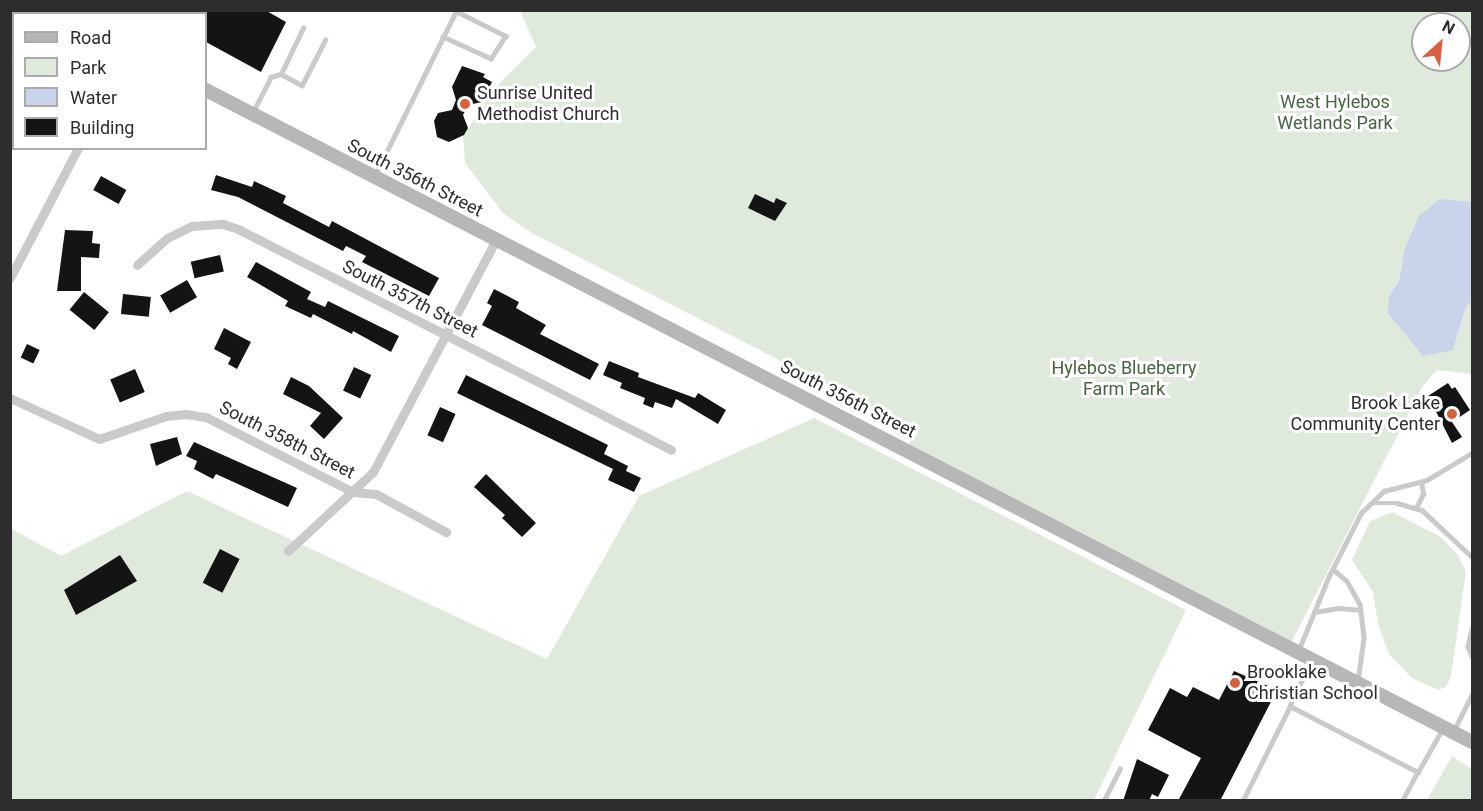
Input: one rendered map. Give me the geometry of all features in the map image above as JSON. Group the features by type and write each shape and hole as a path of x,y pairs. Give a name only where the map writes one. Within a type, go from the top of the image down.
{"main road":[{"name":"South 356th Street","path":"207,91 1473,742"}],"street":[{"path":"10,278 77,150"},
{"name":"South 357th Street","path":"137,265 167,238 192,226 222,224 670,450"},
{"path":"288,551 353,492 381,460 496,240"},
{"name":"South 358th Street","path":"10,398 99,439 166,416 206,417 353,492 376,494 446,532"}],"lane":[{"path":"373,177 443,37 456,11 506,36 491,59 443,37"},
{"path":"281,74 303,28"},
{"path":"252,114 270,77 281,74 302,85 325,40"},
{"path":"1298,652 1333,569 1361,513 1384,491 1421,482 1473,453"},
{"path":"1416,508 1423,494 1421,482"},
{"path":"1372,503 1416,508 1443,526 1473,557"},
{"path":"1333,569 1352,589 1360,610 1364,638 1358,683"},
{"path":"1314,612 1339,608 1360,610"},
{"path":"1473,629 1468,647 1473,656"},
{"path":"1243,801 1312,659"},
{"path":"1403,801 1418,772 1473,694"},
{"path":"1290,706 1418,772"},
{"path":"1104,801 1120,769"}],"green space":[{"path":"520,11 1472,11 1472,300 1402,265 1399,281 1389,296 1453,350 1466,307 1472,301 1472,374 1437,370 1422,387 1289,647 906,449 915,430 532,233 503,213 465,163 463,136 495,88 536,47"},
{"path":"814,418 1186,610 1094,800 11,800 10,528 61,556 187,491 547,659 639,496"},
{"path":"1392,512 1441,537 1458,555 1466,572 1451,676 1446,687 1438,690 1412,678 1389,654 1378,624 1373,592 1352,560 1370,521"},
{"path":"1452,756 1472,769 1472,800 1427,800"}],"water":[{"path":"1440,199 1472,202 1472,301 1466,307 1453,350 1423,356 1388,313 1389,296 1399,281 1405,248 1419,216"}],"building":[{"path":"206,10 265,10 286,22 261,72 207,43"},
{"name":"Sunrise United Methodist Church","path":"462,66 485,74 483,77 492,82 482,102 468,105 463,115 468,128 464,135 449,142 437,137 434,121 438,113 452,110 456,100 452,87"},
{"path":"216,175 252,187 254,181 286,196 283,203 329,227 332,221 439,278 429,296 362,262 366,256 346,246 343,251 238,197 211,190"},
{"path":"101,176 126,190 119,204 93,190"},
{"path":"755,194 774,203 776,198 787,203 775,221 748,208"},
{"path":"65,230 93,231 92,243 100,244 99,258 81,257 81,291 57,291"},
{"path":"220,255 224,272 195,278 191,262"},
{"path":"256,262 311,292 307,299 325,307 328,301 399,336 391,352 353,331 352,334 313,314 311,318 285,306 288,301 247,277"},
{"path":"187,280 197,297 170,313 160,296"},
{"path":"494,289 519,302 516,308 546,325 540,334 599,364 590,380 482,325 492,306 487,303"},
{"path":"84,292 109,312 94,330 70,310"},
{"path":"123,294 151,297 149,317 121,314"},
{"path":"224,328 251,342 237,369 228,364 231,358 214,349"},
{"path":"27,344 40,350 33,364 21,358"},
{"path":"609,361 639,373 638,377 695,398 698,393 726,410 718,424 676,399 672,408 655,402 653,408 643,404 645,398 620,388 622,383 603,375"},
{"path":"354,367 371,375 360,399 343,391"},
{"path":"135,369 145,392 120,403 110,380"},
{"path":"466,375 608,445 604,454 628,466 626,471 641,478 634,492 608,480 613,469 457,393"},
{"path":"291,377 309,386 343,418 324,439 310,426 321,413 283,394"},
{"name":"Brook Lake Community Center","path":"1448,383 1452,389 1455,387 1470,410 1452,422 1462,437 1452,443 1428,396"},
{"path":"440,407 456,414 443,442 427,435"},
{"path":"177,437 182,454 156,466 150,444"},
{"path":"194,442 297,488 288,507 216,474 213,479 194,469 197,461 186,456"},
{"path":"486,474 536,523 522,537 502,518 505,515 474,487"},
{"path":"220,549 240,559 222,593 203,583"},
{"path":"120,555 137,581 76,615 64,590"},
{"path":"1234,671 1277,690 1220,801 1178,801 1201,758 1148,730 1170,688 1187,697 1193,687 1219,700"},
{"path":"1137,759 1169,775 1158,797 1152,794 1149,801 1123,801"}],"place":[{"name":"Sunrise United Methodist Church","path":"465,104"},
{"name":"Brook Lake Community Center","path":"1452,414"},
{"name":"Brooklake Christian School","path":"1235,683"}],"park label":[{"name":"West Hylebos Wetlands Park","path":"1335,113"},
{"name":"Hylebos Blueberry Farm Park","path":"1124,379"}]}
